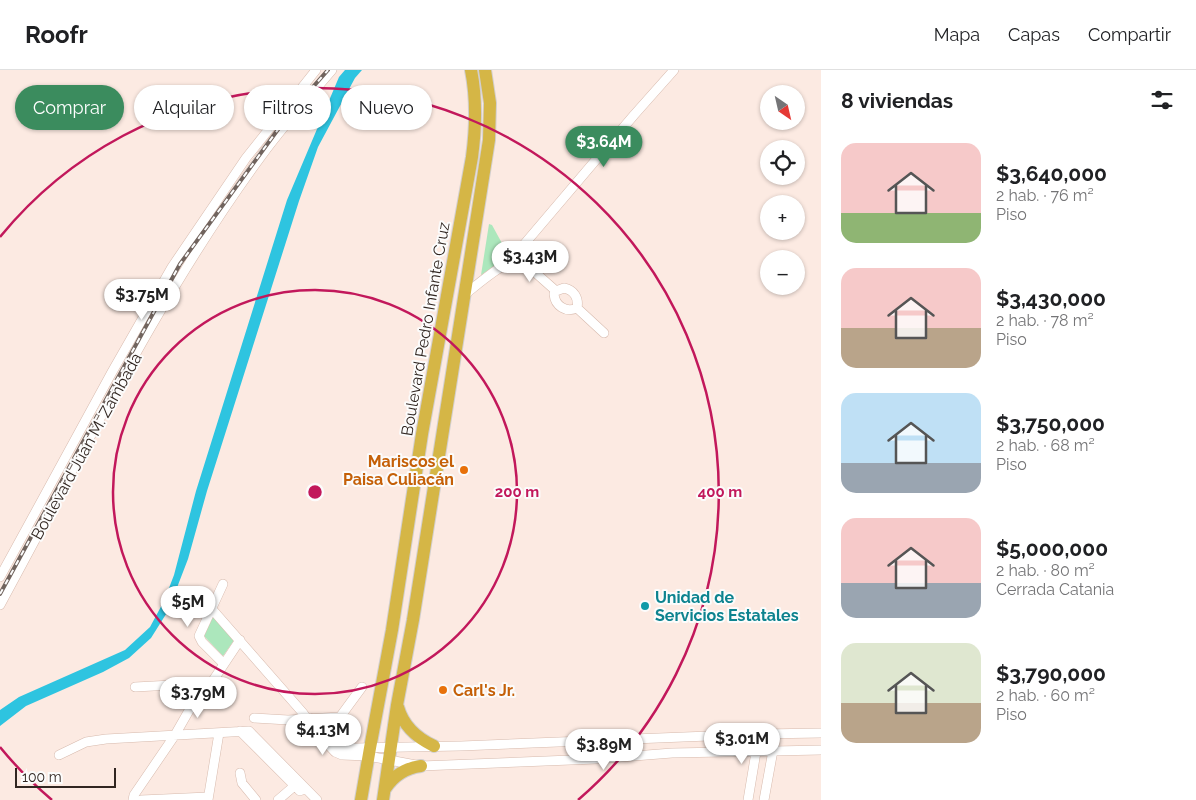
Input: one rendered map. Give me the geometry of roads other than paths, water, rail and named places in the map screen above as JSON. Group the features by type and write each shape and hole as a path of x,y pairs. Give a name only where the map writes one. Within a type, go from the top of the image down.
{"highway":[{"name":"Boulevard Pedro Infante Cruz","path":"361,800 392,630 422,434 472,157 476,123 471,70"},
{"name":"Boulevard Pedro Infante Cruz","path":"384,795 489,140 490,103 485,70"},
{"path":"397,705 408,726 420,738 434,746"},
{"path":"384,795 394,777 414,767 421,766"}],"street":[{"name":"Boulevard Juan M. Zambada","path":"0,577 112,372 172,267 246,158 316,70"},
{"name":"Boulevard Juan M. Zambada","path":"0,605 190,261 262,154 332,70"},
{"path":"520,259 521,248 674,70"},
{"path":"464,295 515,259 520,259 556,291"},
{"path":"556,291 564,288 572,291 577,300 577,308 604,333"},
{"path":"556,291 555,299 560,307 569,310 577,308"},
{"path":"223,584 199,633 199,638 224,664"},
{"path":"211,608 336,748"},
{"path":"212,682 240,640"},
{"path":"133,800 134,795 175,735 191,706 189,701 172,685 135,687"},
{"path":"336,748 340,717 362,687"},
{"path":"254,718 269,720 340,717"},
{"path":"59,755 86,742 95,740 240,731 317,800"},
{"path":"141,800 208,798 219,733"},
{"path":"390,754 434,746 759,734 821,734"},
{"path":"748,800 759,734"},
{"path":"764,800 776,734"},
{"path":"336,748 346,747 390,754 421,766 587,760 672,753 821,750"},
{"path":"240,772 242,784 256,800"},
{"path":"278,800 298,784"},
{"path":"298,784 309,800"}],"water":[{"path":"345,70 362,70 351,85 341,85 341,104 331,123 331,96 339,77"},
{"path":"317,130 327,130 318,147 299,201 207,491 188,559 168,611 151,638 129,658 103,672 26,706 0,726 0,710 19,697 125,650 150,627 164,601 174,575 196,491 287,200"}],"railway":[{"path":"0,594 180,264 290,113 328,70"}],"place":[{"name":"Mariscos el Paisa Culiacán","path":"464,470"},
{"name":"Unidad de Servicios Estatales","path":"645,606"},
{"name":"Carl's Jr.","path":"443,690"}]}
